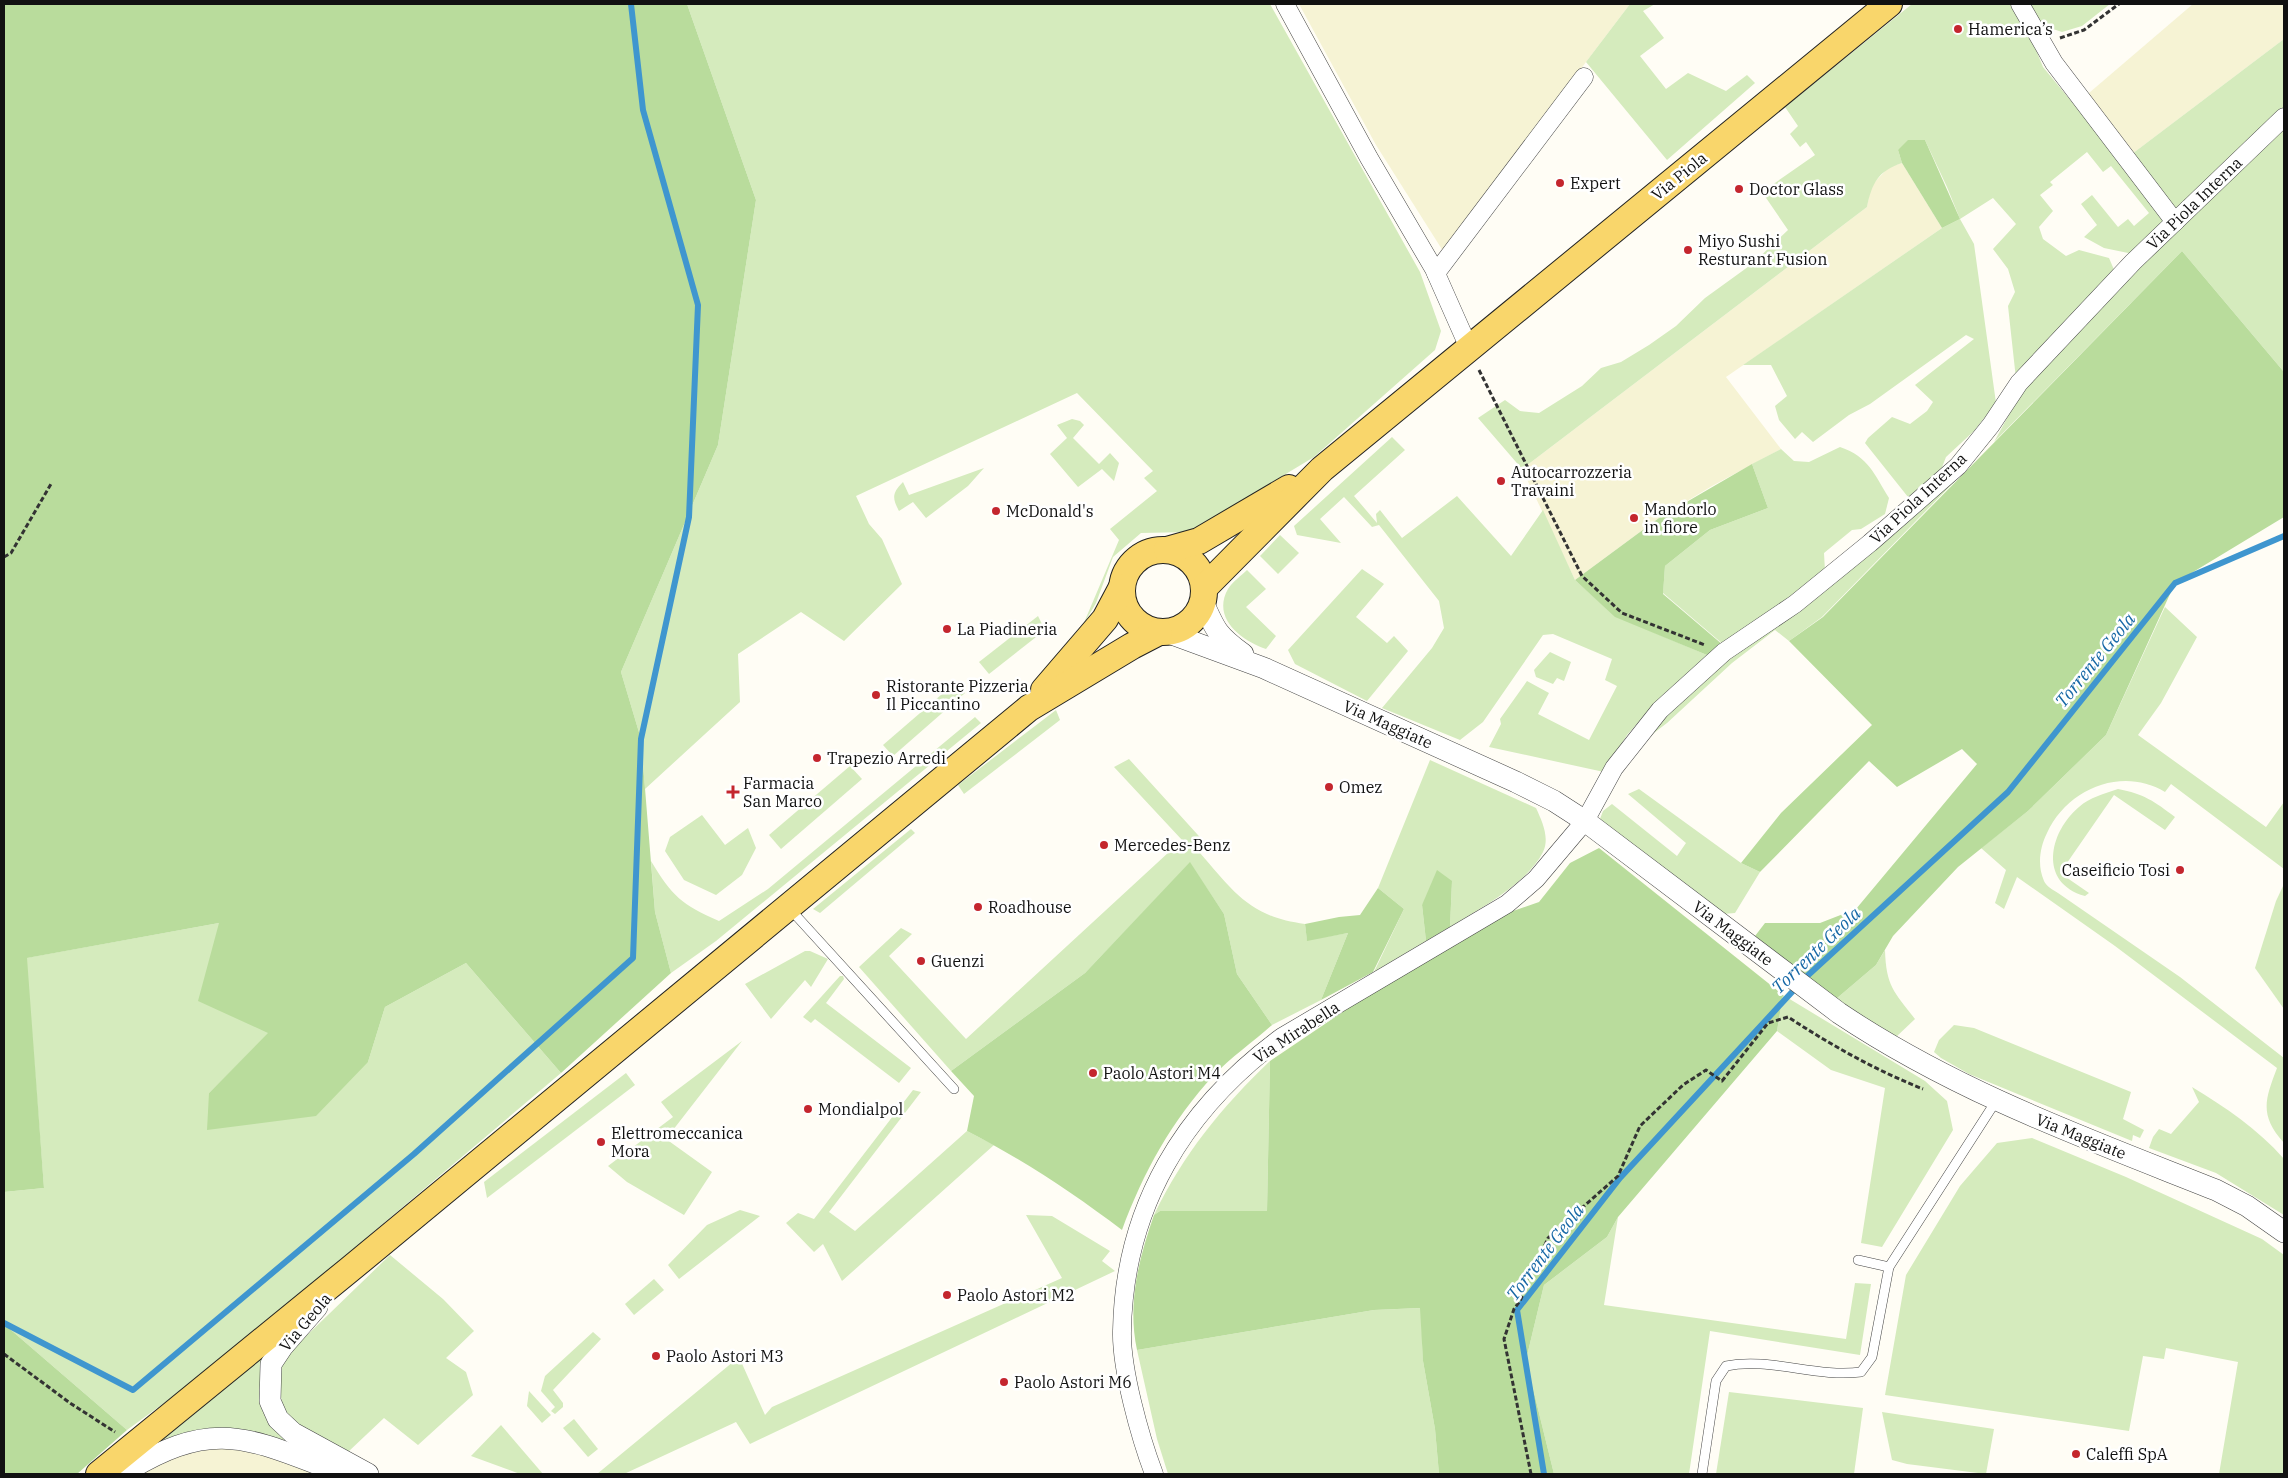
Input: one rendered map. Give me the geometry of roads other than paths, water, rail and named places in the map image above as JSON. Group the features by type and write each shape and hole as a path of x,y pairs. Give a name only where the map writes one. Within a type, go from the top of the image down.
{"main road":[{"name":"Via Piola","path":"1322,469 1889,4"},
{"path":"1029,708 1105,619 1122,588 1128,569 1136,560 1153,551 1167,550 1200,541 1322,469"},
{"path":"1204,595 1322,469"},
{"path":"99,1474 1029,708 1132,646 1163,632 1178,630 1190,623 1198,613 1204,595 1202,576 1195,565 1185,556 1167,550"},
{"path":"1122,588 1123,601 1131,618 1141,626 1163,632"}],"street":[{"path":"1285,4 1369,158 1436,274 1469,348"},
{"path":"2020,4 2054,63 2175,222"},
{"path":"1436,274 1584,77"},
{"name":"Via Piola Interna","path":"1585,821 1614,768 1660,710 1724,652 1796,604 1870,543 1958,466 1991,425 2019,382 2133,262 2284,117"},
{"name":"Via Maggiate","path":"1204,595 1213,624 1224,640 1264,668"},
{"name":"Via Maggiate","path":"1163,632 1264,668 1554,801 1585,821 1800,984 1881,1042 1996,1102 2216,1190 2247,1206 2284,1232"},
{"name":"Via Mirabella","path":"1154,1474 1127,1376 1122,1332 1125,1291 1132,1245 1146,1204 1164,1165 1184,1134 1227,1083 1254,1058 1282,1037 1507,904 1536,879 1585,821"},
{"name":"Via Geola","path":"349,1270 283,1346 271,1364 270,1401 278,1419 292,1433 368,1474"},
{"path":"122,1474 151,1456 183,1443 208,1438 230,1437 258,1442 344,1474"}],"lane":[{"path":"788,907 954,1089"},
{"path":"1702,1474 1716,1381 1726,1366 1744,1362 1842,1374 1861,1372 1872,1357 1889,1267 1996,1102"},
{"path":"1858,1260 1889,1267"}],"waterway":[{"path":"4,1323 133,1390 414,1154 633,958 641,739 689,517 698,305 643,110 631,4"},
{"name":"Torrente Geola","path":"1544,1474 1517,1310 1620,1178 1805,978 2008,792 2175,583 2284,536"}],"place":[{"name":"Hamerica’s","path":"1958,29"},
{"name":"Expert","path":"1560,183"},
{"name":"Doctor Glass","path":"1739,189"},
{"name":"Miyo Sushi Resturant Fusion","path":"1688,250"},
{"name":"Autocarrozzeria Travaini","path":"1501,481"},
{"name":"McDonald's","path":"996,511"},
{"name":"Mandorlo in fiore","path":"1634,518"},
{"name":"La Piadineria","path":"947,629"},
{"name":"Ristorante Pizzeria Il Piccantino","path":"876,695"},
{"name":"Trapezio Arredi","path":"817,758"},
{"name":"Omez","path":"1329,787"},
{"name":"Farmacia San Marco","path":"733,792"},
{"name":"Mercedes-Benz","path":"1104,845"},
{"name":"Caseificio Tosi","path":"2180,870"},
{"name":"Roadhouse","path":"978,907"},
{"name":"Guenzi","path":"921,961"},
{"name":"Paolo Astori M4","path":"1093,1073"},
{"name":"Mondialpol","path":"808,1109"},
{"name":"Elettromeccanica Mora","path":"601,1142"},
{"name":"Paolo Astori M2","path":"947,1295"},
{"name":"Paolo Astori M3","path":"656,1356"},
{"name":"Paolo Astori M6","path":"1004,1382"},
{"name":"Caleffi SpA","path":"2076,1454"}]}
